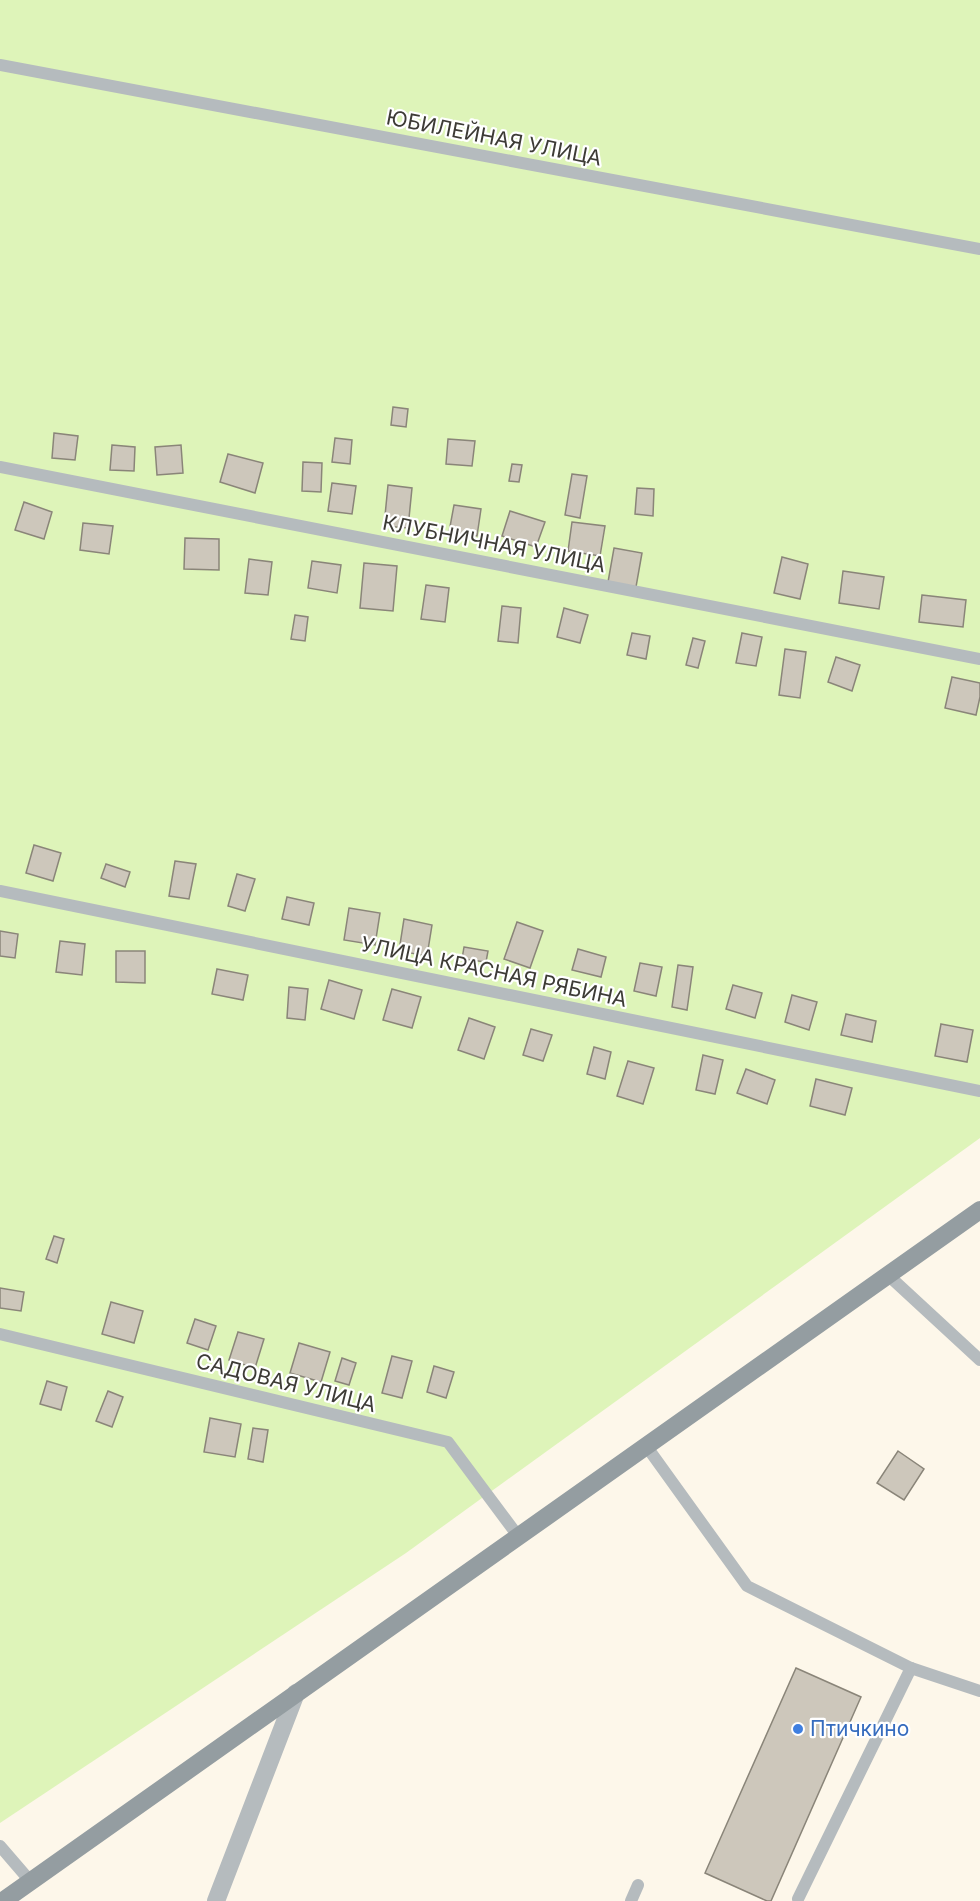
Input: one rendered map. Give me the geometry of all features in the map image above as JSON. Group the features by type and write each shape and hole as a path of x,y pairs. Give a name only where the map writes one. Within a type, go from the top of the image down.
{"main road":[{"path":"3,1901 980,1210"}],"street":[{"path":"216,1901 296,1693"}],"lane":[{"name":"ЮБИЛЕЙНАЯ УЛИЦА","path":"0,65 980,249"},
{"name":"КЛУБНИЧНАЯ УЛИЦА","path":"0,467 980,659"},
{"name":"УЛИЦА КРАСНАЯ РЯБИНА","path":"0,891 980,1091"},
{"path":"889,1276 980,1360"},
{"name":"САДОВАЯ УЛИЦА","path":"0,1334 448,1442 518,1536"},
{"path":"647,1447 747,1586 911,1668 980,1691"},
{"path":"798,1899 911,1668"},
{"path":"0,1846 31,1882"},
{"path":"631,1901 638,1885"}],"green space":[{"path":"0,0 980,0 980,1138 406,1553 0,1823"}],"building":[{"path":"393,407 408,409 406,427 391,425"},
{"path":"54,433 78,436 75,460 52,458"},
{"path":"335,438 352,440 350,464 332,462"},
{"path":"448,439 475,441 472,466 446,464"},
{"path":"112,445 135,447 134,471 110,470"},
{"path":"181,445 183,473 157,475 155,447"},
{"path":"228,454 263,463 255,493 220,482"},
{"path":"303,462 322,463 321,492 302,491"},
{"path":"512,464 522,465 519,482 509,481"},
{"path":"572,474 587,476 580,518 565,515"},
{"path":"332,483 356,486 352,514 328,511"},
{"path":"388,485 412,488 408,528 384,526"},
{"path":"637,488 654,489 653,516 635,514"},
{"path":"24,502 52,512 44,539 15,530"},
{"path":"454,505 481,509 477,536 449,532"},
{"path":"510,511 545,522 536,547 502,536"},
{"path":"572,522 605,526 600,556 568,551"},
{"path":"83,523 113,526 109,554 80,550"},
{"path":"185,538 219,539 219,570 184,569"},
{"path":"614,548 642,553 636,587 608,582"},
{"path":"782,557 808,564 800,599 774,593"},
{"path":"249,559 272,562 268,595 245,593"},
{"path":"312,561 341,565 337,593 308,588"},
{"path":"364,563 397,566 393,611 360,608"},
{"path":"843,571 884,577 879,609 839,603"},
{"path":"426,585 449,588 445,622 421,619"},
{"path":"922,595 966,600 963,627 919,622"},
{"path":"502,606 521,608 518,643 498,641"},
{"path":"564,608 588,615 580,643 557,637"},
{"path":"295,615 308,617 305,641 291,639"},
{"path":"632,633 650,636 646,659 627,655"},
{"path":"742,633 762,637 756,666 736,663"},
{"path":"693,638 705,641 698,668 686,665"},
{"path":"785,649 806,652 800,698 779,695"},
{"path":"836,657 860,665 852,691 828,682"},
{"path":"952,677 980,683 976,715 945,708"},
{"path":"34,845 61,853 53,881 26,873"},
{"path":"175,861 196,864 189,899 169,896"},
{"path":"106,864 130,872 125,887 101,878"},
{"path":"237,874 255,879 245,911 228,906"},
{"path":"287,897 314,903 309,925 282,919"},
{"path":"349,908 380,913 375,945 344,940"},
{"path":"404,919 432,925 427,956 399,951"},
{"path":"517,922 543,931 530,968 504,959"},
{"path":"0,931 18,934 15,958 0,956"},
{"path":"60,941 85,944 82,975 56,972"},
{"path":"464,947 488,951 486,962 462,959"},
{"path":"578,949 606,957 601,977 572,970"},
{"path":"116,951 145,951 145,983 116,982"},
{"path":"640,963 662,967 656,996 634,991"},
{"path":"678,965 693,967 687,1010 672,1007"},
{"path":"217,969 248,975 243,1000 212,994"},
{"path":"329,980 362,990 354,1019 321,1009"},
{"path":"733,985 762,993 755,1018 726,1009"},
{"path":"289,987 308,989 305,1020 287,1018"},
{"path":"392,989 421,997 412,1028 383,1020"},
{"path":"792,995 817,1002 809,1030 785,1022"},
{"path":"846,1014 876,1021 872,1042 841,1035"},
{"path":"469,1018 495,1027 484,1059 458,1050"},
{"path":"941,1024 973,1030 967,1062 935,1056"},
{"path":"531,1029 552,1035 543,1061 523,1055"},
{"path":"594,1047 611,1052 605,1079 587,1074"},
{"path":"703,1055 723,1060 715,1094 696,1090"},
{"path":"628,1061 654,1068 643,1104 617,1096"},
{"path":"746,1069 775,1080 767,1104 737,1093"},
{"path":"816,1079 852,1088 845,1115 810,1106"},
{"path":"54,1236 64,1239 57,1263 46,1259"},
{"path":"0,1288 24,1292 21,1311 0,1308"},
{"path":"111,1302 143,1311 134,1343 102,1334"},
{"path":"195,1319 216,1326 208,1350 187,1343"},
{"path":"238,1332 264,1339 255,1368 229,1360"},
{"path":"299,1343 330,1352 321,1382 290,1373"},
{"path":"392,1356 412,1361 402,1398 382,1393"},
{"path":"342,1358 356,1363 349,1385 335,1381"},
{"path":"434,1366 454,1372 446,1398 427,1392"},
{"path":"47,1381 67,1387 61,1410 40,1404"},
{"path":"108,1391 123,1397 112,1427 96,1421"},
{"path":"210,1418 241,1424 235,1457 204,1452"},
{"path":"253,1428 268,1430 263,1462 248,1459"},
{"path":"898,1451 924,1469 904,1500 877,1483"},
{"path":"796,1668 861,1697 771,1901 767,1901 705,1873"}],"place":[{"name":"Птичкино","path":"798,1729"}]}
